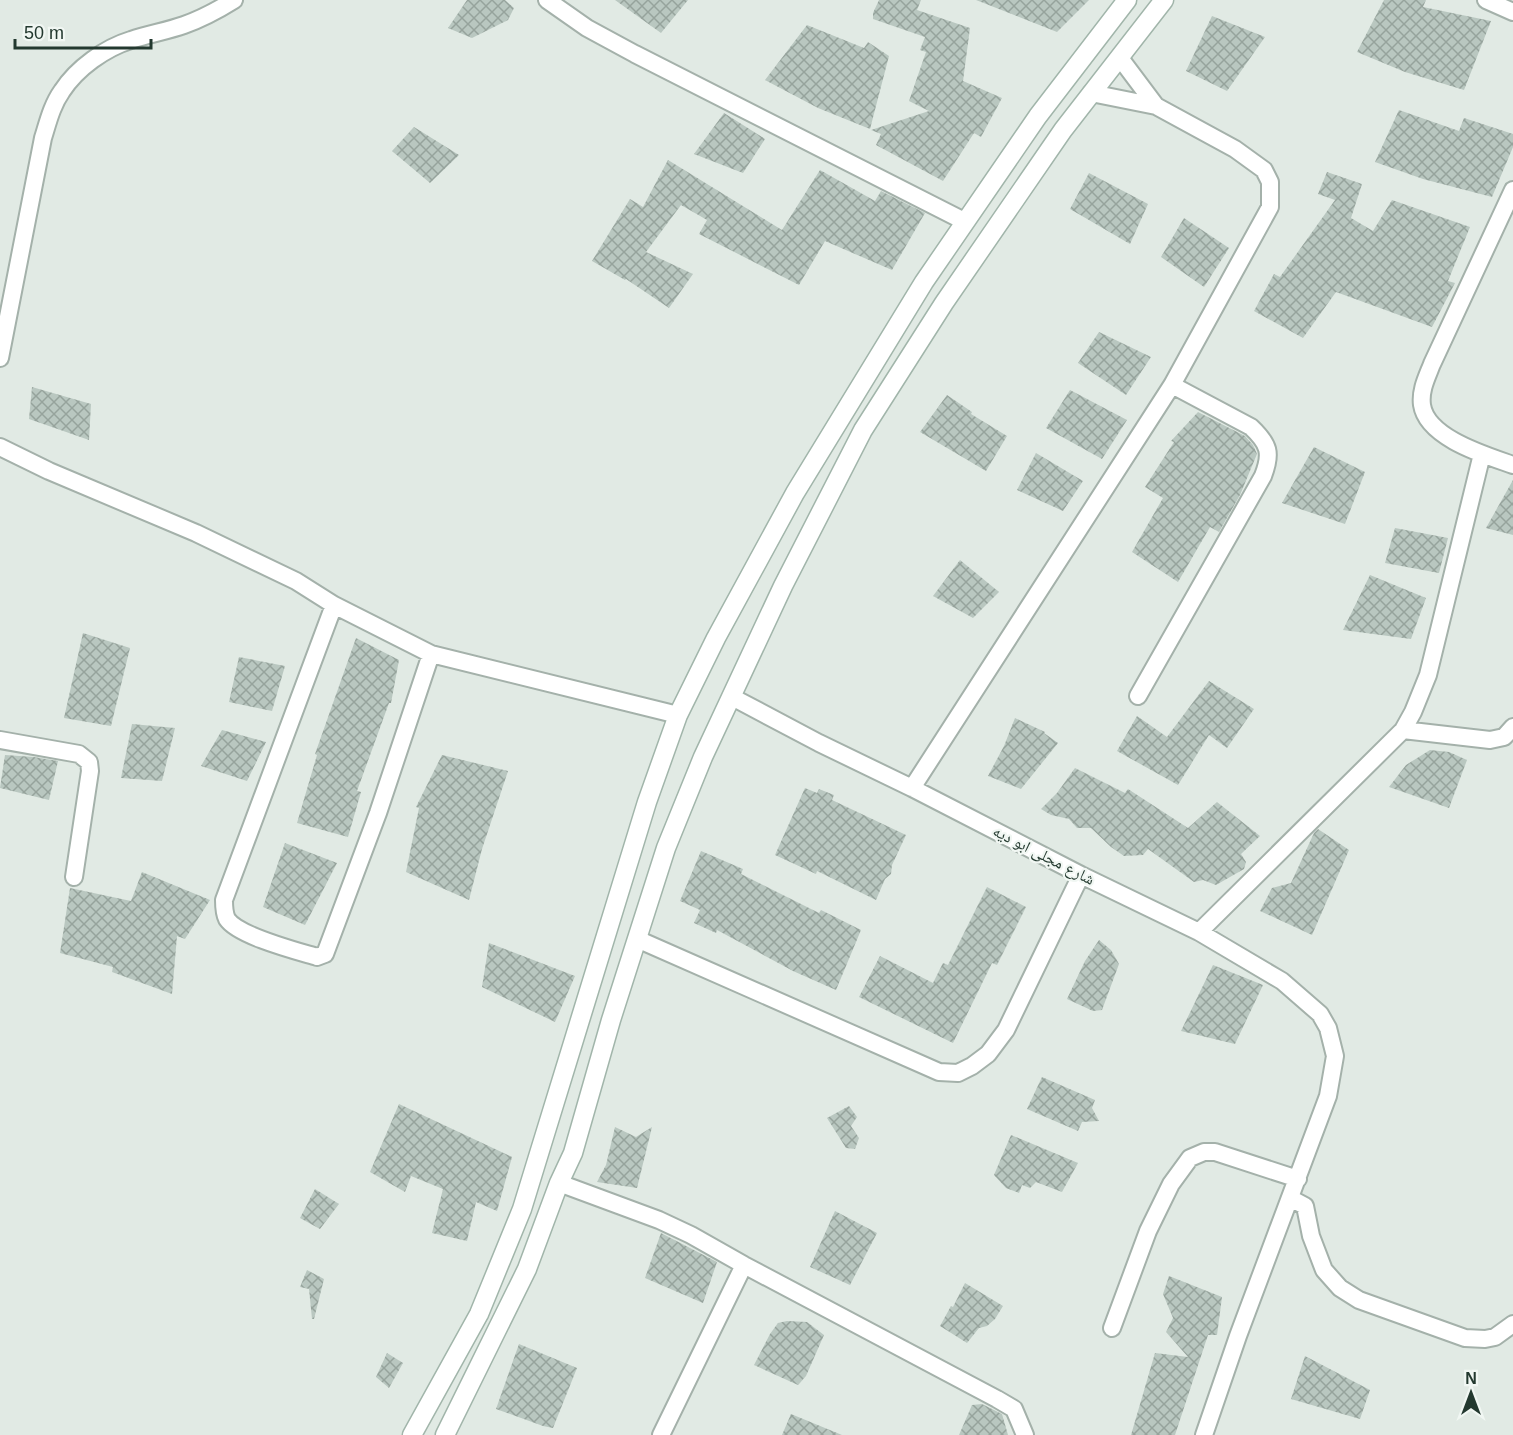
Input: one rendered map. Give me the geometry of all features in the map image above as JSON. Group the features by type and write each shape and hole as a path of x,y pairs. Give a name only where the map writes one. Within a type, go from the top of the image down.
{"main road":[{"path":"412,1435 479,1314 522,1209 647,802 678,715 716,638 795,492 876,358 964,221 1069,73 1127,0"},
{"path":"445,1435 527,1269 559,1183 573,1153 666,848 703,757 783,586 863,430 944,303 1091,93 1164,0"},
{"path":"876,358 900,372"}],"street":[{"path":"0,358 43,138 60,92 72,77 104,53 129,40 184,25 234,0"},
{"path":"1486,0 1513,12"},
{"path":"551,1 587,28 635,54 964,221"},
{"path":"1120,58 1156,106"},
{"path":"912,788 1172,385 1270,207 1270,182 1264,171 1234,149 1156,106 1091,93"},
{"path":"1513,190 1474,270 1423,388 1422,405 1428,422 1438,432 1482,454 1513,465"},
{"path":"1138,696 1263,476 1269,457 1267,446 1251,427 1172,385"},
{"path":"0,447 49,471 196,533 296,581 334,605 431,654 678,715"},
{"path":"1199,932 1403,730 1428,675 1482,454"},
{"path":"334,605 224,900 227,918 234,926 269,942 317,957 325,954 378,813 431,654"},
{"name":"شارع مجلى ابو ديه","path":"732,697 1081,875 1199,932 1282,981 1320,1014 1333,1042 1335,1056 1328,1096 1298,1179"},
{"path":"1403,730 1490,740 1504,737 1513,727"},
{"path":"0,740 79,754 89,762 90,771 74,877"},
{"path":"637,939 939,1072 958,1073 988,1054 1006,1030 1081,875"},
{"path":"1112,1328 1148,1232 1171,1184 1190,1158 1204,1152 1215,1152 1298,1179 1238,1336 1204,1435"},
{"path":"559,1183 659,1220 691,1235 997,1399 1014,1409 1025,1435"},
{"path":"1290,1197 1305,1206 1311,1236 1324,1270 1340,1288 1359,1300 1465,1338 1495,1337 1513,1324"},
{"path":"661,1435 744,1265"}],"building":[{"path":"467,0 505,0 514,8 508,20 472,38 448,28"},
{"path":"615,0 688,0 661,33"},
{"path":"879,0 921,0 917,10 970,28 963,81 1002,98 981,137 974,133 943,181 876,145 881,134 871,130 929,111 909,101 926,52 920,50 925,37 873,19 873,13"},
{"path":"976,0 1089,0 1057,32"},
{"path":"1384,0 1426,0 1423,7 1491,21 1464,90 1405,72 1357,52"},
{"path":"1212,16 1265,37 1227,91 1186,71"},
{"path":"807,25 864,48 868,42 889,56 870,129 818,108 765,80"},
{"path":"1399,110 1459,131 1464,118 1513,134 1513,147 1492,197 1423,179 1375,162"},
{"path":"724,113 765,139 743,173 694,154"},
{"path":"414,127 459,155 430,183 392,151"},
{"path":"668,160 782,230 820,170 875,201 881,191 925,213 892,270 825,241 799,285 699,234 707,220 681,205 646,252 693,274 669,308 626,279 592,261 630,199 643,207"},
{"path":"1327,172 1362,184 1351,218 1373,231 1392,200 1470,227 1448,281 1455,283 1432,327 1336,292 1303,338 1254,311 1274,274 1280,277 1335,200 1318,194"},
{"path":"1089,173 1148,204 1130,244 1070,209"},
{"path":"1184,218 1229,248 1204,287 1161,257"},
{"path":"1099,332 1151,357 1126,395 1078,363"},
{"path":"32,387 91,404 89,440 29,419"},
{"path":"1070,390 1127,420 1102,459 1046,428"},
{"path":"947,395 972,412 971,414 1007,436 986,471 920,432"},
{"path":"1198,412 1245,436 1257,454 1240,495 1219,532 1210,527 1178,582 1132,552 1163,498 1145,487 1174,442 1171,441"},
{"path":"1314,447 1365,472 1345,524 1282,503"},
{"path":"1036,453 1083,481 1063,511 1017,490"},
{"path":"1513,480 1513,535 1486,528"},
{"path":"1395,528 1448,538 1439,573 1385,563"},
{"path":"960,560 999,592 973,618 933,596"},
{"path":"1370,575 1426,598 1411,639 1343,630"},
{"path":"83,633 130,648 111,726 64,718"},
{"path":"356,638 399,660 391,703 389,703 357,791 361,792 348,837 297,823 317,755 315,754"},
{"path":"239,657 285,666 272,711 229,702"},
{"path":"1209,681 1254,709 1227,748 1209,735 1178,785 1117,751 1137,716 1167,737"},
{"path":"1015,718 1045,732 1058,743 1021,789 988,776 1004,746"},
{"path":"132,724 175,728 162,781 121,778"},
{"path":"222,730 266,742 247,781 201,766"},
{"path":"1430,750 1449,752 1467,760 1449,808 1389,787 1406,765"},
{"path":"5,755 58,761 49,800 0,788"},
{"path":"442,755 508,771 482,849 469,900 406,872 419,808 416,807"},
{"path":"1075,768 1125,793 1128,789 1188,828 1217,802 1260,836 1241,854 1246,862 1244,869 1216,885 1203,880 1194,882 1148,849 1143,855 1124,856 1091,828 1077,828 1069,819 1051,815 1041,809 1057,793"},
{"path":"805,788 817,793 819,789 834,795 832,800 906,835 892,865 891,874 885,879 876,900 817,871 816,874 775,855"},
{"path":"1318,829 1349,850 1312,935 1260,911 1272,888 1291,883"},
{"path":"285,843 337,863 305,925 263,907"},
{"path":"701,851 743,869 741,874 819,913 821,910 861,930 836,990 793,971 717,930 716,933 694,923 700,910 680,901"},
{"path":"142,872 210,900 185,939 177,936 172,994 112,972 113,967 60,953 70,888 131,901"},
{"path":"987,887 1026,907 997,965 992,963 953,1043 859,997 880,956 933,983 943,963 948,965"},
{"path":"1099,940 1111,950 1119,964 1102,1010 1093,1011 1067,999 1085,961"},
{"path":"489,943 575,976 555,1022 482,987"},
{"path":"1213,965 1263,985 1235,1044 1181,1031"},
{"path":"1042,1077 1095,1100 1092,1108 1099,1121 1082,1122 1078,1131 1027,1109"},
{"path":"399,1104 512,1157 497,1211 476,1202 467,1241 432,1233 443,1189 411,1176 405,1192 370,1172"},
{"path":"849,1106 857,1117 851,1126 859,1138 855,1149 846,1148 827,1118"},
{"path":"615,1127 636,1137 652,1127 637,1188 597,1182 606,1165"},
{"path":"1011,1135 1078,1163 1062,1192 1036,1182 1030,1188 1022,1185 1019,1193 1006,1188 994,1175"},
{"path":"315,1189 339,1204 320,1229 300,1218"},
{"path":"835,1211 877,1233 850,1285 810,1267"},
{"path":"661,1233 717,1262 703,1303 645,1278"},
{"path":"307,1270 324,1279 314,1319 312,1319 309,1289 300,1287"},
{"path":"1169,1276 1222,1297 1217,1335 1208,1335 1175,1435 1131,1435 1155,1353 1188,1357 1166,1332 1173,1318 1163,1294"},
{"path":"965,1283 1003,1306 995,1319 987,1326 979,1328 967,1343 940,1326"},
{"path":"807,1322 824,1335 806,1376 798,1385 754,1365 778,1323"},
{"path":"519,1344 577,1368 553,1428 496,1409"},
{"path":"387,1353 403,1363 389,1388 376,1377"},
{"path":"1305,1356 1370,1390 1360,1419 1291,1399"},
{"path":"982,1404 1002,1414 1008,1435 959,1435 972,1405"},
{"path":"791,1414 842,1435 782,1435"}]}
